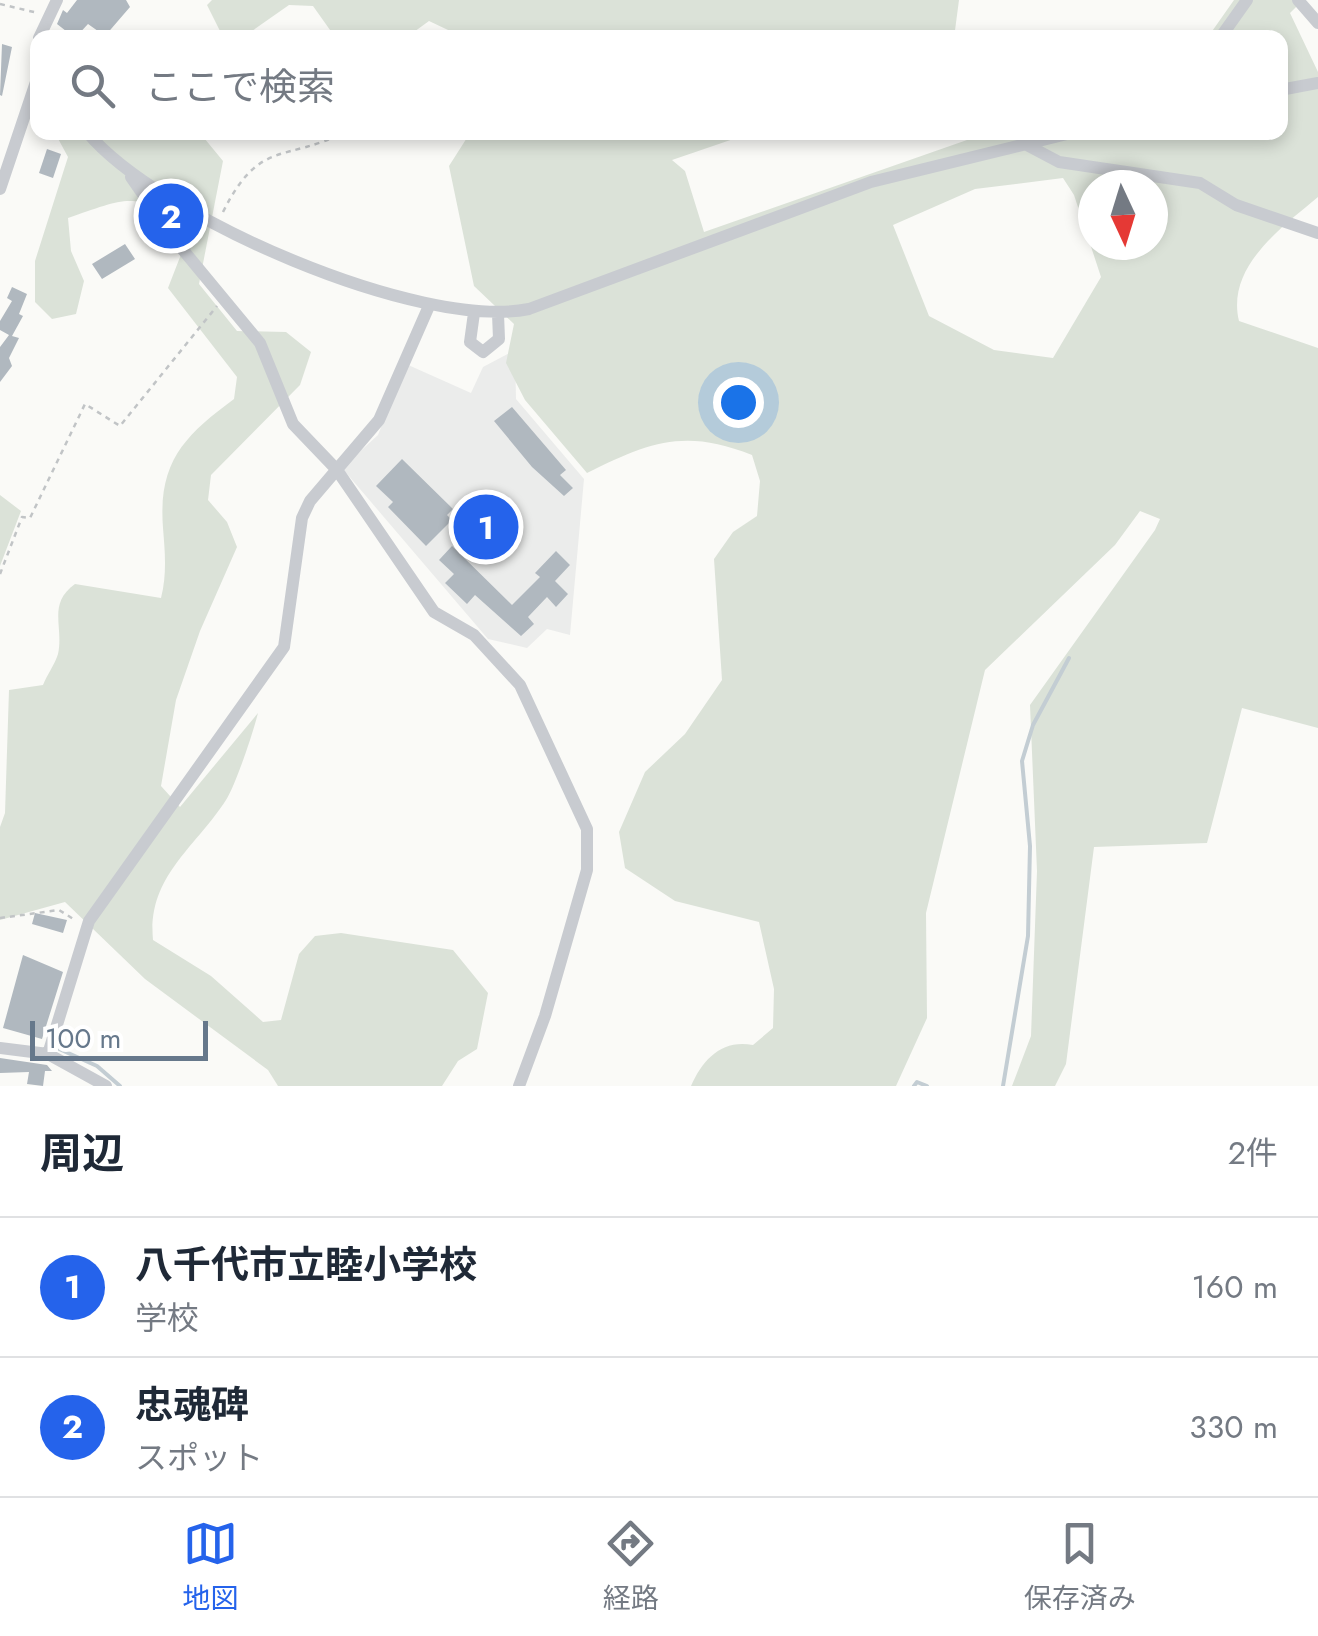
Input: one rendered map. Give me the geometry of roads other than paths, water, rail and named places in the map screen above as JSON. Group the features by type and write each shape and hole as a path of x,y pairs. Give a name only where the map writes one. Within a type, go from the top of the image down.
{"street":[{"path":"43,30 57,0"},
{"path":"1226,30 1247,0"},
{"path":"1298,0 1318,23"},
{"path":"1288,89 1318,83"},
{"path":"0,189 30,100"},
{"path":"95,140 131,176 174,240 260,343 293,424 337,470 434,612 474,634 520,685 587,828 587,870 545,1016 519,1086"},
{"path":"131,176 218,224 317,268 430,306 498,314 529,310 871,182 1041,140"},
{"path":"1024,144 1059,162 1200,183 1236,205 1318,233"},
{"path":"48,1054 84,930 284,647 302,518 380,420 430,306"},
{"path":"474,313 470,342 483,352 499,339 498,314"},
{"path":"0,1048 48,1054 106,1086"}],"waterway":[{"path":"1003,1086 1028,936 1030,846 1022,761 1033,725 1069,658"},
{"path":"57,1048 97,1066 120,1086"},
{"path":"914,1086 917,1082 927,1086"}],"place":[{"name":"忠魂碑","path":"171,216"},
{"name":"八千代市立睦小学校","path":"486,527"}]}
